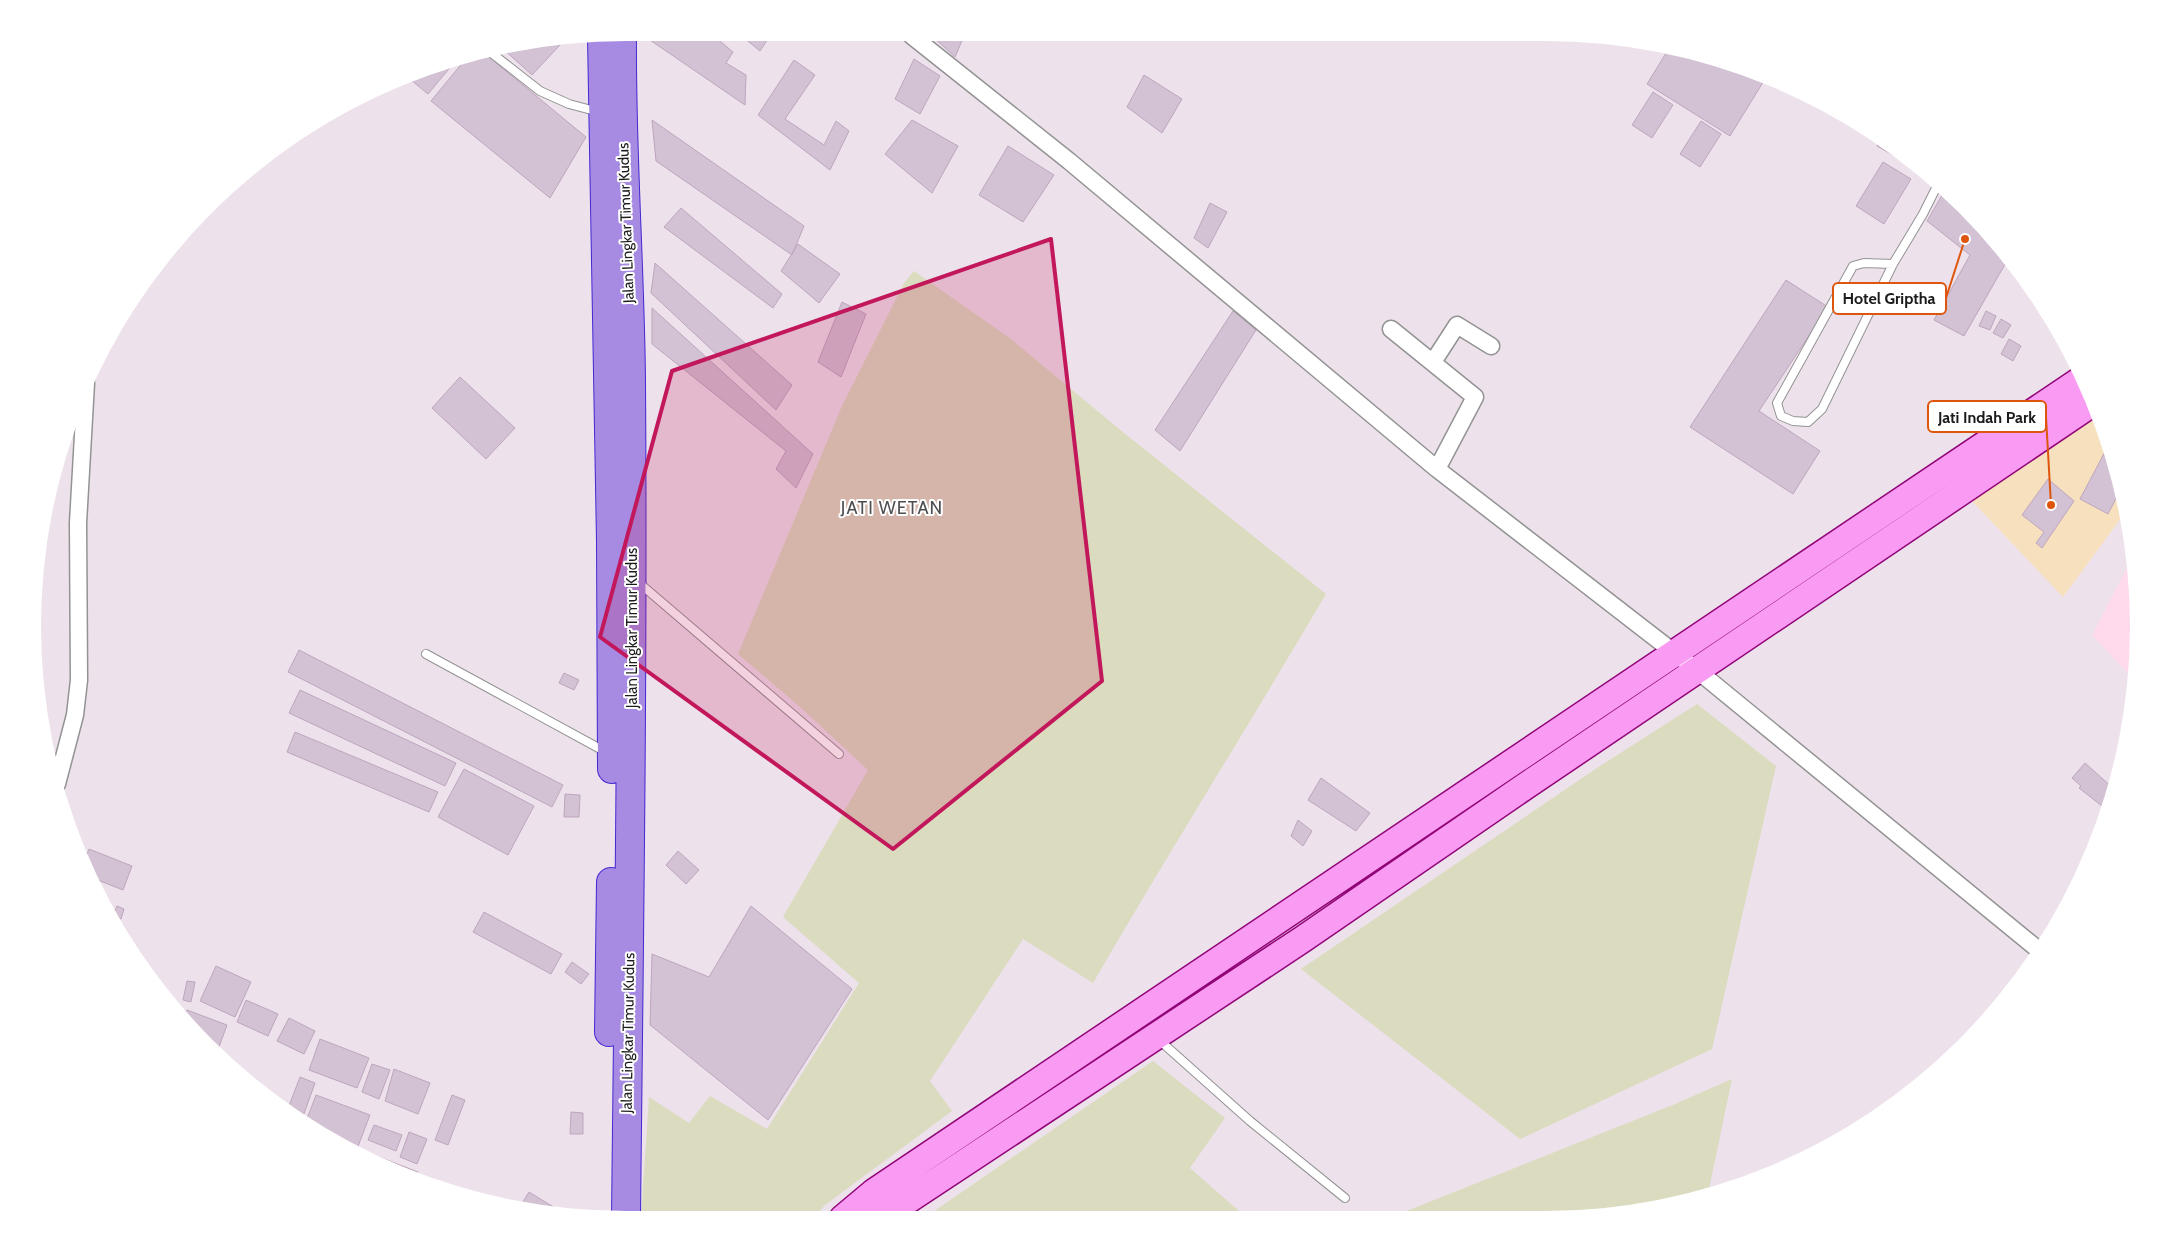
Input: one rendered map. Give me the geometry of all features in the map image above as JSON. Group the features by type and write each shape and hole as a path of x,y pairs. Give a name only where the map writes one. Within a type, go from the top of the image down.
{"highway":[{"name":"Jalan Lingkar Timur Kudus","path":"622,41 622,114 631,348 632,577 626,1211"},
{"name":"Jalan Lingkar Timur Kudus","path":"602,42 611,542 612,755 609,1210"}],"main road":[{"path":"851,1211 874,1192 1676,654 2076,382"},
{"path":"892,1211 1303,939 1527,785 2087,407"}],"street":[{"path":"918,41 1076,167 1438,469 1698,671 2034,946"},
{"path":"1433,362 1458,325 1491,346"},
{"path":"1391,329 1475,397 1438,469"},
{"path":"60,773 74,723 79,680 78,523 85,405"}],"lane":[{"path":"495,56 540,91 570,104 603,113"},
{"path":"1893,264 1864,263 1853,266 1778,403 1781,416 1793,421 1808,422 1822,409 1893,264 1935,190"},
{"path":"632,577 839,754"},
{"path":"426,654 612,755"},
{"path":"1155,1036 1250,1121 1345,1198"}],"highlighted area":[{"path":"1051,239 1102,681 893,849 600,637 672,371"}],"shaded area":[{"path":"2090,416 2110,475 2120,519 2063,597 1972,501"},
{"path":"2126,569 2130,626 2127,673 2092,635"}],"green space":[{"path":"914,271 1011,339 1124,433 1326,594 1093,983 1023,939 930,1081 952,1111 819,1211 641,1211 649,1097 689,1123 710,1096 767,1129 859,983 783,917 868,770 799,706 738,654 842,406 904,283"},
{"path":"1697,704 1776,766 1712,1049 1520,1139 1301,969 1597,768"},
{"path":"1153,1061 1225,1118 1190,1168 1239,1211 934,1211"},
{"path":"1732,1079 1709,1187 1659,1200 1621,1206 1545,1211 1407,1211 1675,1104"}],"building":[{"path":"651,41 720,41 733,52 726,63 746,75 745,105"},
{"path":"748,41 766,41 760,51"},
{"path":"937,41 962,41 955,57"},
{"path":"560,45 532,75 508,53"},
{"path":"1666,54 1733,72 1762,83 1730,136 1647,84"},
{"path":"489,57 586,137 550,198 431,101 460,65"},
{"path":"914,59 940,76 920,114 895,99"},
{"path":"794,60 815,75 785,119 824,145 836,121 849,131 830,170 758,115"},
{"path":"449,69 428,94 413,82"},
{"path":"1144,75 1182,99 1162,133 1127,107"},
{"path":"1653,92 1673,105 1652,138 1632,125"},
{"path":"652,120 804,226 792,255 656,161"},
{"path":"912,120 958,146 932,193 885,154"},
{"path":"1701,121 1721,134 1700,167 1680,154"},
{"path":"1008,146 1054,175 1023,222 979,195"},
{"path":"1883,162 1911,179 1884,224 1856,206"},
{"path":"1941,196 1985,240 2005,265 1964,336 1934,320 1970,255 1927,221"},
{"path":"1210,203 1227,212 1208,248 1194,238"},
{"path":"681,208 782,294 773,308 664,227"},
{"path":"798,244 840,274 819,303 781,271"},
{"path":"655,263 792,385 776,410 651,293"},
{"path":"1786,280 1828,307 1759,411 1820,451 1793,494 1690,427"},
{"path":"842,302 866,314 841,377 818,362"},
{"path":"652,308 813,454 796,488 776,469 786,451 652,344"},
{"path":"1233,311 1256,330 1180,451 1155,430"},
{"path":"1986,311 1996,316 1990,330 1979,326"},
{"path":"2001,319 2011,325 2003,338 1993,333"},
{"path":"2009,339 2021,346 2013,361 2001,354"},
{"path":"460,377 515,428 486,459 432,408"},
{"path":"2104,454 2116,499 2108,514 2080,499"},
{"path":"2048,479 2074,501 2042,548 2036,543 2044,532 2022,515"},
{"path":"299,650 563,785 552,807 288,672"},
{"path":"564,673 579,680 574,690 559,683"},
{"path":"300,690 456,763 445,786 289,713"},
{"path":"295,732 438,792 429,812 287,752"},
{"path":"2085,763 2108,784 2101,806 2079,788 2081,786 2072,778"},
{"path":"464,769 534,806 508,855 438,817"},
{"path":"1321,778 1370,813 1356,831 1308,800"},
{"path":"565,794 580,795 579,817 564,817"},
{"path":"1298,820 1312,831 1303,846 1291,836"},
{"path":"89,849 132,866 123,890 100,881 87,853"},
{"path":"678,851 699,870 686,884 666,865"},
{"path":"117,906 124,909 121,919 120,918 116,910"},
{"path":"751,906 852,989 768,1120 650,1025 652,954 709,977"},
{"path":"484,912 562,954 551,974 473,932"},
{"path":"572,962 589,974 581,984 565,972"},
{"path":"216,966 251,982 235,1017 200,1001"},
{"path":"187,981 195,982 191,1002 183,1000"},
{"path":"246,1000 278,1014 268,1036 237,1022"},
{"path":"187,1010 227,1025 220,1046 213,1039 186,1012"},
{"path":"289,1018 315,1031 304,1054 277,1041"},
{"path":"320,1039 369,1058 357,1088 309,1070"},
{"path":"372,1064 390,1070 379,1099 362,1092"},
{"path":"394,1069 430,1083 418,1114 385,1101"},
{"path":"300,1077 315,1083 304,1114 290,1104"},
{"path":"316,1095 370,1115 358,1145 308,1116"},
{"path":"452,1095 465,1100 448,1145 435,1140"},
{"path":"571,1112 583,1113 583,1134 570,1134"},
{"path":"374,1125 402,1135 396,1151 368,1140"},
{"path":"409,1132 427,1139 417,1164 400,1157"},
{"path":"529,1192 552,1206 550,1206 523,1202"}],"place":[{"name":"Hotel Griptha","path":"1965,239"},
{"name":"Jati Indah Park","path":"2051,505"}],"district":[{"name":"JATI WETAN","path":"892,508"}]}
